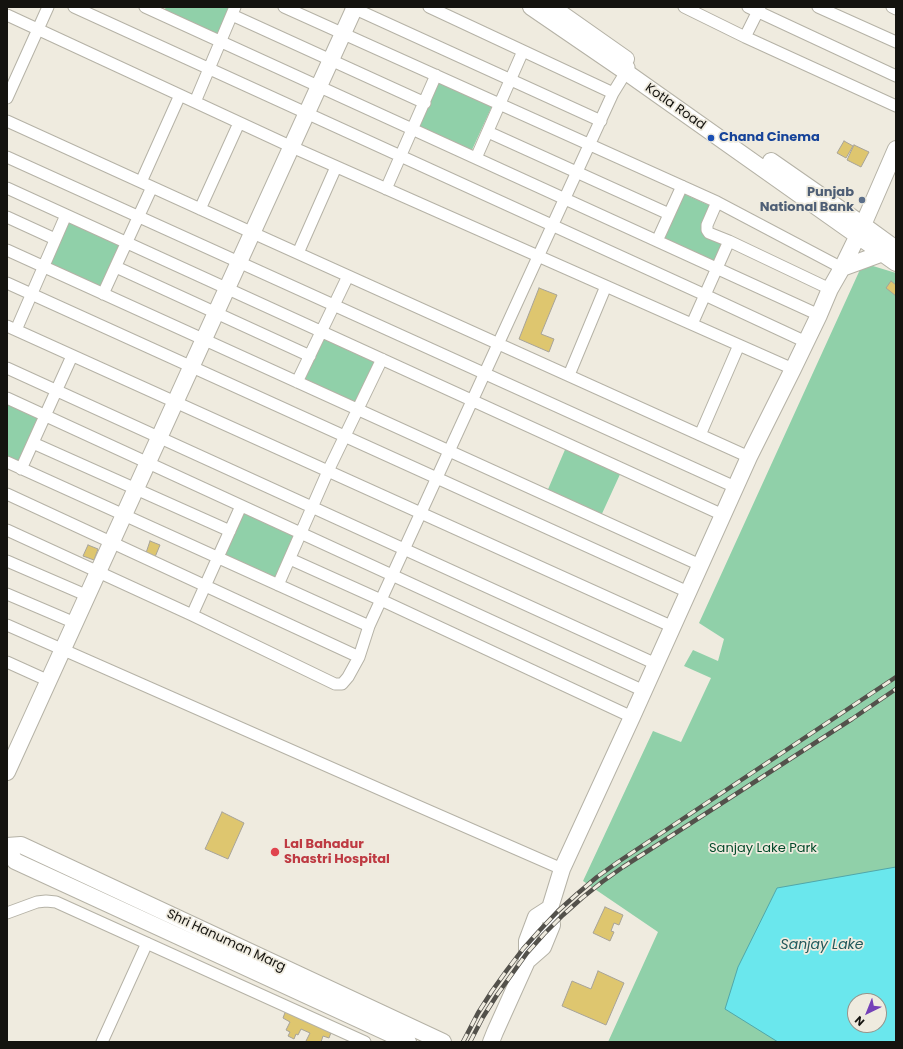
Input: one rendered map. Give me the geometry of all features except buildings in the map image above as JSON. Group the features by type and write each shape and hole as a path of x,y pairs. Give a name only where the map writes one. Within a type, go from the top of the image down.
{"street":[{"path":"7,98 48,7"},
{"path":"74,7 806,342"},
{"path":"145,7 160,10 221,42 819,315"},
{"path":"284,7 717,202 842,268 889,251"},
{"path":"429,7 614,93"},
{"name":"Kotla Road","path":"531,7 629,67"},
{"name":"Kotla Road","path":"552,7 629,67 889,251 896,263"},
{"path":"684,7 745,37 896,106"},
{"path":"818,7 832,10 896,42"},
{"path":"892,7 896,9"},
{"path":"7,772 292,147 343,34 353,8 601,121"},
{"path":"745,37 755,8 896,76"},
{"path":"195,102 233,11 331,60 425,103"},
{"path":"7,15 292,147 793,369"},
{"path":"476,158 523,51"},
{"path":"7,530 192,615 335,684 342,684 348,677 358,657 369,626 552,225 614,93 629,67"},
{"path":"386,189 436,76"},
{"path":"141,182 180,95"},
{"path":"7,120 252,233 749,457"},
{"path":"200,209 239,123"},
{"path":"488,132 669,214"},
{"path":"492,1042 527,960 543,947 552,925 550,908 562,869 749,457 819,315 830,288 842,268 896,149"},
{"path":"7,157 735,488"},
{"path":"298,253 336,166"},
{"path":"657,240 682,186"},
{"path":"103,294 152,187"},
{"path":"7,188 723,515"},
{"path":"717,202 707,225 707,230 709,233 830,288"},
{"path":"66,215 32,294 11,328 673,627"},
{"path":"7,217 55,239"},
{"path":"692,324 728,242"},
{"path":"7,250 700,565"},
{"path":"116,267 310,356"},
{"path":"297,382 348,276"},
{"path":"7,283 688,592"},
{"path":"569,375 606,286"},
{"path":"700,435 739,344"},
{"path":"21,468 72,356"},
{"path":"278,585 328,471 382,359"},
{"path":"7,368 656,664"},
{"path":"7,398 644,690"},
{"path":"33,442 230,531"},
{"path":"7,462 369,626"},
{"path":"7,494 206,585 358,657"},
{"path":"192,615 242,506"},
{"path":"290,558 632,717"},
{"path":"7,561 88,596"},
{"path":"7,594 75,623"},
{"path":"7,625 411,804 562,869"},
{"path":"7,662 49,681"},
{"name":"Shri Hanuman Marg","path":"408,1042 15,861 7,847 20,845 444,1042"},
{"path":"7,913 37,902 56,902 365,1042"},
{"path":"102,1042 147,943"}],"green space":[{"path":"166,7 231,7 217,37 163,13"},
{"path":"438,79 493,104 471,152 417,128"},
{"path":"682,193 713,207 702,232 725,242 715,264 661,239"},
{"path":"68,218 123,243 101,291 47,266"},
{"name":"Sanjay Lake Park","path":"863,263 896,273 896,1042 608,1042 658,932 583,881 653,731 681,742 711,678 684,666 693,650 718,661 724,639 699,623"},
{"path":"322,336 376,361 356,406 301,381"},
{"path":"7,401 42,417 20,464 7,458"},
{"path":"567,445 622,470 600,518 546,494"},
{"path":"243,509 298,535 276,582 222,558"}],"water":[{"name":"Sanjay Lake","path":"896,867 896,1042 778,1042 725,1009 738,967 777,888"}],"railway":[{"path":"463,1042 478,1013 492,991 523,949 558,911 597,877 896,677"},
{"path":"470,1042 497,995 527,953 544,934 582,898 623,867 896,689"}],"place":[{"name":"Chand Cinema","path":"711,138"},
{"name":"Punjab National Bank","path":"862,200"},
{"name":"Lal Bahadur Shastri Hospital","path":"275,852"}]}
